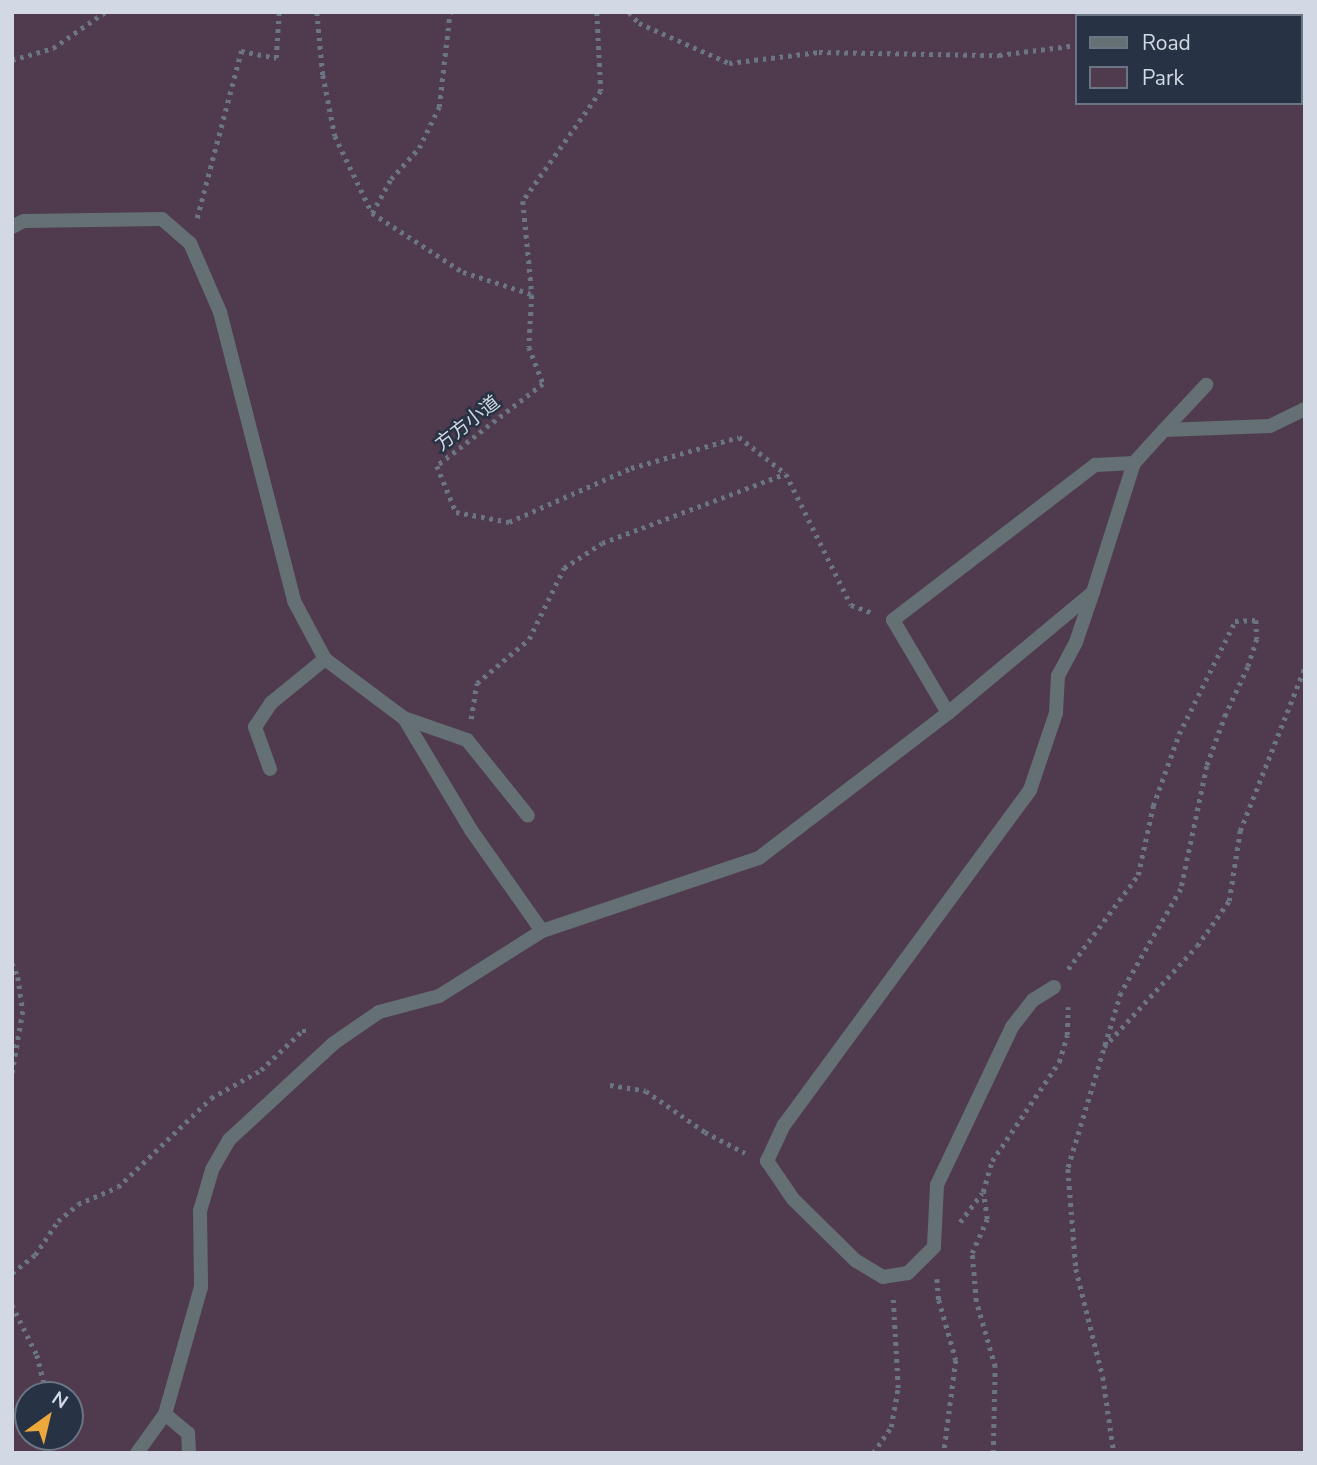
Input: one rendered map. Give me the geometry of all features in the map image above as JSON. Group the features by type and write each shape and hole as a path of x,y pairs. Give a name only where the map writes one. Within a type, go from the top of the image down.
{"street":[{"path":"12,228 24,220 162,219 190,243 220,312 294,601 325,659 404,718 467,740 528,816"},
{"path":"1054,987 1033,1000 1013,1027 937,1185 934,1247 908,1273 883,1278 840,1247 793,1199 768,1161 784,1125 1030,790 1056,713 1058,676 1076,642 1134,463 1206,385"},
{"path":"1164,430 1270,426 1305,409"},
{"path":"948,713 893,620 1096,465 1134,463"},
{"path":"138,1453 165,1414 201,1287 200,1212 212,1170 229,1140 346,1035 379,1012 439,996 542,931 760,858 948,713 1093,592"},
{"path":"270,769 255,727 271,704 325,659"},
{"path":"404,718 471,830 542,931"},
{"path":"165,1414 188,1433 188,1453"}],"path":[{"path":"12,60 52,48 105,12"},
{"path":"190,243 241,51 276,58 279,12"},
{"path":"317,12 323,75 335,136 372,213 463,272 532,295"},
{"path":"372,213 391,179 419,148 439,107 450,12"},
{"name":"方方小道","path":"597,12 601,90 523,201 532,295 529,347 543,384 437,466 456,512 509,522 631,468 739,437 786,474 850,605 893,620"},
{"path":"629,12 639,23 729,63 819,52 999,55 1076,46"},
{"path":"467,740 477,683 530,639 564,568 603,543 786,474"},
{"path":"944,1453 956,1360 939,1300 934,1247 958,1225 983,1192 992,1161 1059,1062 1067,1035 1068,1007 1054,987 1138,875 1153,806 1179,734 1235,621 1256,620 1257,639 1248,667 1206,766 1181,889 1121,993 1068,1169 1076,1269 1103,1377 1114,1453"},
{"path":"1104,1048 1197,946 1229,901 1240,831 1305,667"},
{"path":"12,963 18,977 23,1011 12,1075"},
{"path":"12,1273 35,1255 58,1221 78,1204 118,1187 211,1098 261,1070 302,1031 346,1035"},
{"path":"610,1085 646,1091 732,1149 768,1161"},
{"path":"983,1192 988,1219 972,1253 976,1301 995,1367 993,1453"},
{"path":"873,1453 891,1427 898,1388 893,1295 896,1275"},
{"path":"12,1305 37,1354 44,1381"}],"green space":[{"path":"12,12 1305,12 1305,1453 12,1453"}]}
